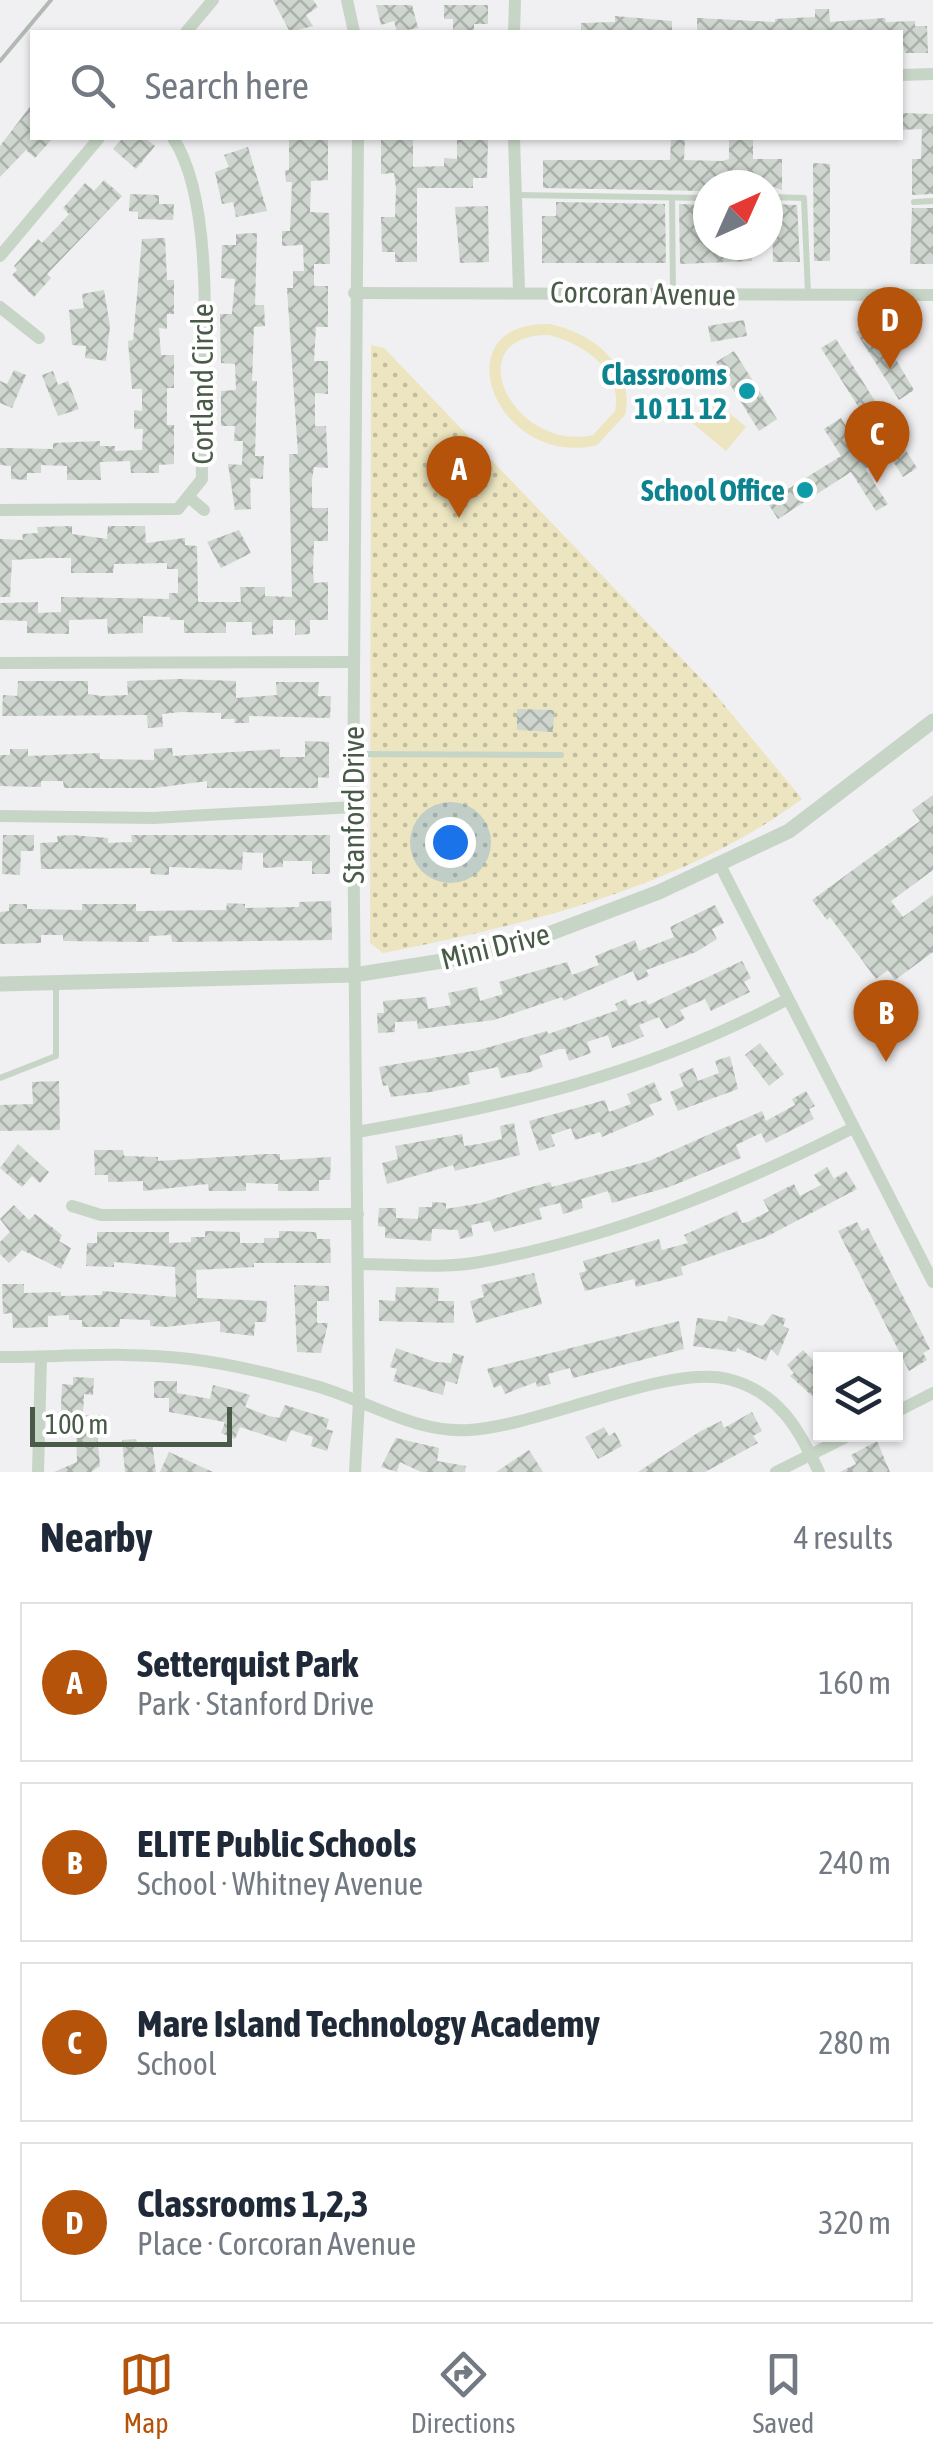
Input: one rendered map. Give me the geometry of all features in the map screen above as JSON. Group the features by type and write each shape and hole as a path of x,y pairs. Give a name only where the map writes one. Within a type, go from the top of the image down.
{"street":[{"path":"188,30 214,0"},
{"path":"347,0 354,30"},
{"path":"514,30 515,0"},
{"path":"903,75 933,74"},
{"path":"0,256 97,140"},
{"name":"Cortland Circle","path":"0,510 178,510 202,479 200,229 192,174 173,140"},
{"name":"Stanford Drive","path":"354,1472 359,1401 352,806 358,140"},
{"path":"514,140 519,291"},
{"name":"Corcoran Avenue","path":"354,292 933,296"},
{"path":"0,307 39,338"},
{"path":"190,499 204,510"},
{"path":"0,662 352,662"},
{"name":"Mini Drive","path":"0,984 354,975 455,959 551,933 720,865 807,821 933,721"},
{"path":"0,816 153,818 352,806"},
{"path":"720,865 933,1282"},
{"path":"357,1132 481,1110 623,1073 788,999"},
{"path":"358,1264 480,1262 631,1222 726,1190 853,1128"},
{"path":"72,1206 101,1215 358,1214"},
{"path":"0,1357 191,1359 318,1386 435,1429 512,1426 630,1391 722,1378 755,1387 780,1405 819,1472"},
{"path":"38,1472 42,1357"},
{"path":"903,1408 933,1393"},
{"path":"776,1472 837,1442"}],"lane":[{"path":"515,195 693,198"},
{"path":"783,197 804,198 808,295"},
{"path":"672,198 673,293"},
{"path":"914,202 933,201"},
{"path":"353,754 561,755"},
{"path":"0,1078 56,1056 56,981"}],"shaded area":[{"path":"550,324 567,329 596,345 618,368 624,382 625,415 597,445 561,447 531,436 508,417 494,393 489,368 496,345 516,329","holes":["549,335 588,352 613,384 615,411 593,435 564,436 539,427 519,411 506,391 501,371 505,353 521,340"]},
{"path":"371,345 384,348 710,688 802,799 756,830 706,856 601,898 492,929 383,953 370,943"},
{"path":"710,397 746,427 726,451 690,421"}],"building":[{"path":"273,0 313,0 318,7 306,15 313,26 289,30"},
{"path":"376,5 412,5 418,28 396,30 394,21 381,25"},
{"path":"444,5 488,5 488,24 474,24 474,30 453,30 453,19 444,19"},
{"path":"815,9 829,9 830,22 885,18 886,22 915,21 915,26 927,26 928,53 905,53 903,30 697,30 697,18 775,22 815,17"},
{"path":"615,16 672,21 672,30 581,30 581,23 615,22"},
{"path":"30,107 30,140 51,140 35,158 26,150 0,177 0,146"},
{"path":"903,113 933,114 933,194 912,195 912,159 921,159 922,129 903,130"},
{"path":"121,140 148,140 155,146 136,169 113,149"},
{"path":"289,140 328,140 328,180 311,181 310,212 329,213 330,264 314,264 314,286 328,286 328,327 316,327 314,361 328,361 328,394 315,393 315,426 326,426 328,468 314,467 312,479 312,508 328,508 328,541 314,541 313,571 314,583 328,582 328,620 310,620 310,634 295,635 295,620 273,620 273,634 252,635 252,622 226,622 226,633 184,633 184,620 170,617 143,616 143,633 108,634 107,619 69,620 69,634 27,633 27,621 0,620 0,603 38,602 38,613 61,612 61,597 169,599 169,593 178,593 178,569 167,569 167,563 114,564 113,573 71,573 71,558 47,558 12,560 10,597 0,597 0,539 23,540 22,534 38,533 37,527 72,526 72,534 107,539 108,526 145,526 146,543 185,538 185,545 197,546 198,602 241,602 240,587 265,587 265,596 292,597 289,454 298,454 287,288 293,288 293,271 304,271 303,245 282,246 282,231 290,231 292,182 286,182 285,170 289,170"},
{"path":"381,140 413,140 413,167 444,166 444,158 457,159 457,140 488,140 487,178 473,178 473,188 417,188 417,262 395,262 395,252 382,252 381,217 395,217 396,188 394,173 381,174"},
{"path":"671,140 685,140 684,160 722,161 729,159 729,140 753,140 753,159 782,159 782,170 693,170 693,191 543,188 543,160 670,160"},
{"path":"248,147 267,211 236,217 233,202 222,204 215,172 229,167 224,155"},
{"path":"813,163 830,164 830,261 814,261"},
{"path":"104,180 122,196 47,274 51,278 34,297 12,275 17,270 14,266 38,239 42,243 69,214 63,208 85,183 94,191"},
{"path":"130,194 159,195 159,204 174,204 173,220 138,219 138,212 129,211"},
{"path":"556,202 665,204 666,263 542,263 542,216 556,216"},
{"path":"679,204 693,205 693,260 752,260 752,261 680,264"},
{"path":"783,204 797,205 800,262 773,262 783,260"},
{"path":"488,206 489,262 460,263 455,207"},
{"path":"912,208 933,208 933,264 910,264"},
{"path":"257,233 255,305 264,305 265,326 254,327 252,381 257,381 255,456 264,456 263,479 250,478 251,509 235,510 228,464 242,465 243,441 234,441 235,426 221,426 221,391 236,390 235,364 221,363 220,314 232,314 235,279 221,278 222,245 236,245 236,234"},
{"path":"165,238 167,280 174,280 174,314 167,314 167,329 159,328 161,355 174,355 174,388 167,388 167,425 174,425 174,464 159,465 159,473 131,473 130,461 100,462 101,480 67,480 67,466 41,465 41,473 27,473 27,480 11,479 11,466 0,465 0,448 53,449 53,443 100,441 100,446 115,446 115,451 142,450 143,429 134,429 134,410 142,411 142,389 132,389 128,341 133,340 142,239"},
{"path":"104,290 110,326 106,361 85,358 86,346 72,345 69,310 84,308 82,294"},
{"path":"744,320 747,336 711,342 708,326"},
{"path":"873,321 914,390 899,400 856,332"},
{"path":"836,339 917,468 903,477 821,348"},
{"name":"Classrooms 10 11 12","path":"734,351 777,419 759,431 716,362"},
{"path":"14,370 26,375 12,408 0,403 0,381 7,384"},
{"path":"53,371 58,385 68,381 79,409 58,416 42,375"},
{"path":"841,418 871,465 865,469 888,504 876,511 851,472 778,519 767,502 841,456 824,429"},
{"path":"239,530 251,553 221,568 207,542"},
{"path":"18,681 88,681 88,694 102,696 128,695 127,681 236,681 236,698 277,695 276,682 319,682 318,696 331,696 330,718 249,716 249,723 234,723 235,719 221,719 221,713 181,712 162,714 163,727 148,728 147,715 2,716 3,695 17,696"},
{"path":"517,709 554,710 553,732 517,730"},
{"path":"305,741 329,742 329,778 318,777 318,788 207,788 207,781 155,788 64,788 63,781 41,781 41,787 0,786 0,755 10,755 10,749 28,749 28,756 100,753 100,759 154,760 154,749 172,748 173,756 280,749 280,757 305,757"},
{"path":"933,795 933,870 891,901 903,917 933,895 933,952 895,980 888,970 876,979 830,917 827,920 812,900 920,821 912,810"},
{"path":"3,835 34,835 34,851 21,851 20,875 2,874"},
{"path":"131,835 330,835 330,874 312,874 312,861 283,861 283,867 263,868 263,853 243,852 242,870 169,867 169,875 150,874 151,868 41,869 40,843 58,842 57,836 108,838 108,843 132,842"},
{"path":"331,901 332,940 172,942 171,935 149,936 149,942 63,941 63,935 41,935 41,943 0,944 0,912 9,911 9,904 27,904 27,909 82,910 82,904 136,904 136,911 226,910 227,903 245,904 245,908 299,907 299,902"},
{"path":"715,905 724,923 712,929 717,939 696,952 646,970 649,976 637,981 633,971 564,1001 562,997 494,1020 418,1029 417,1021 395,1022 395,1032 378,1033 377,1013 384,1013 383,1001 426,997 428,1009 451,1005 448,993 477,987 480,1001 503,994 499,982 567,962 572,975 599,965 595,956 635,940 639,951 674,937 670,927"},
{"path":"742,961 751,978 744,982 750,992 711,1011 705,999 680,1010 685,1019 666,1029 659,1017 639,1025 644,1036 631,1042 612,1048 608,1035 587,1042 591,1053 569,1061 565,1049 559,1049 539,1056 543,1067 530,1072 501,1078 498,1067 468,1073 470,1084 430,1092 391,1097 388,1085 383,1086 379,1067 479,1050 547,1031 548,1034 618,1010 615,1004 626,999 629,1006 646,1000 648,1005"},
{"path":"760,1043 784,1074 769,1086 745,1055"},
{"path":"730,1056 738,1089 678,1111 670,1092 684,1086 679,1074 693,1068 698,1081 719,1073 715,1061"},
{"path":"59,1081 60,1130 0,1131 0,1105 33,1104 32,1082"},
{"path":"654,1082 662,1100 649,1105 654,1115 602,1137 600,1132 575,1140 571,1128 551,1135 555,1146 539,1151 529,1121 605,1100 609,1112 631,1104 627,1094"},
{"path":"806,1091 815,1106 809,1109 814,1119 766,1143 761,1133 736,1145 741,1158 669,1187 612,1203 608,1191 581,1199 583,1208 563,1214 560,1203 539,1208 542,1219 494,1232 490,1221 471,1225 473,1236 460,1239 458,1230 432,1229 431,1241 385,1238 385,1227 378,1226 379,1208 396,1208 396,1218 418,1219 419,1207 432,1207 432,1202 446,1203 446,1209 481,1203 550,1182 552,1187 649,1161 762,1111 766,1121 795,1105 792,1099"},
{"path":"514,1123 520,1155 455,1171 453,1165 387,1184 382,1163 398,1159 395,1146 462,1134 464,1146 479,1144 502,1139 500,1126"},
{"path":"18,1144 49,1172 40,1183 32,1176 22,1187 0,1168"},
{"path":"94,1150 123,1150 124,1156 158,1157 158,1161 266,1154 280,1154 280,1160 331,1157 330,1180 319,1180 319,1191 278,1191 278,1184 246,1183 246,1191 209,1191 208,1184 143,1191 143,1181 108,1182 108,1175 95,1175"},
{"path":"827,1167 834,1179 846,1171 857,1189 766,1237 681,1267 683,1275 636,1287 634,1279 585,1291 579,1273 586,1271 583,1261 659,1239 662,1250 688,1243 684,1235 737,1211 742,1223 748,1222 769,1211 763,1200 776,1193 794,1184 800,1196 821,1185 814,1175"},
{"path":"14,1205 29,1220 35,1214 62,1235 59,1241 71,1248 61,1269 22,1250 9,1263 0,1254 0,1242 10,1232 0,1219"},
{"path":"857,1222 862,1231 868,1228 930,1349 923,1353 927,1360 909,1371 903,1352 899,1352 838,1231"},
{"path":"205,1231 240,1232 240,1243 264,1243 264,1238 279,1238 279,1231 316,1232 317,1239 330,1239 331,1263 254,1263 254,1267 196,1270 197,1298 267,1301 266,1322 255,1322 254,1336 220,1332 220,1321 165,1327 150,1326 150,1320 120,1319 119,1327 82,1327 82,1320 69,1320 69,1315 48,1316 48,1327 13,1328 12,1313 3,1314 2,1284 24,1284 24,1293 61,1292 61,1296 102,1295 102,1291 176,1297 175,1267 114,1262 114,1267 86,1266 87,1243 97,1243 97,1232 169,1232 169,1243 191,1242 191,1237 205,1237"},
{"path":"534,1273 542,1304 476,1323 470,1301 484,1297 481,1285"},
{"path":"294,1285 329,1286 329,1301 317,1301 317,1323 328,1323 321,1353 297,1352"},
{"path":"396,1287 439,1288 438,1301 454,1301 454,1323 379,1321 379,1300 395,1301"},
{"path":"772,1314 786,1319 783,1326 789,1329 778,1356 771,1349 766,1361 737,1348 736,1352 693,1346 697,1318 727,1322 728,1316 763,1326"},
{"path":"679,1321 684,1349 573,1378 570,1368 548,1374 551,1384 537,1387 536,1382 505,1394 501,1385 494,1388 487,1369"},
{"path":"396,1348 435,1362 451,1363 453,1353 464,1356 457,1384 446,1381 443,1395 393,1381 397,1369 390,1367"},
{"path":"803,1350 813,1361 813,1397 790,1376 794,1373 787,1365"},
{"path":"73,1377 94,1378 93,1395 84,1394 83,1415 106,1415 105,1432 97,1431 100,1466 91,1472 54,1472 77,1462 76,1428 62,1428 61,1407 62,1384 73,1385"},
{"path":"154,1381 177,1381 177,1393 210,1399 213,1385 250,1395 245,1407 269,1416 279,1418 285,1405 329,1419 326,1429 333,1431 327,1451 311,1446 313,1437 291,1430 286,1442 240,1427 235,1439 221,1433 225,1422 169,1412 169,1398 154,1398"},
{"path":"752,1412 762,1431 753,1436 758,1443 705,1472 638,1472 699,1432 721,1421 724,1428"},
{"path":"604,1427 609,1436 615,1432 622,1446 598,1459 585,1437"},
{"path":"396,1438 439,1448 437,1461 466,1466 465,1472 421,1472 400,1462 397,1472 381,1467"},
{"path":"136,1439 137,1443 152,1442 156,1472 125,1472 122,1440"},
{"path":"877,1442 890,1472 840,1472 856,1464 851,1455"},
{"path":"529,1450 543,1472 496,1472"},
{"path":"169,1452 213,1472 160,1472"}],"railway":[{"path":"0,61 51,0"}],"place":[{"name":"Classrooms 1,2,3","path":"890,369"},
{"name":"Classrooms 10 11 12","path":"747,391"},
{"name":"Mare Island Technology Academy","path":"877,483"},
{"name":"School Office","path":"805,490"},
{"name":"Setterquist Park","path":"459,518"},
{"name":"ELITE Public Schools","path":"886,1062"}]}
